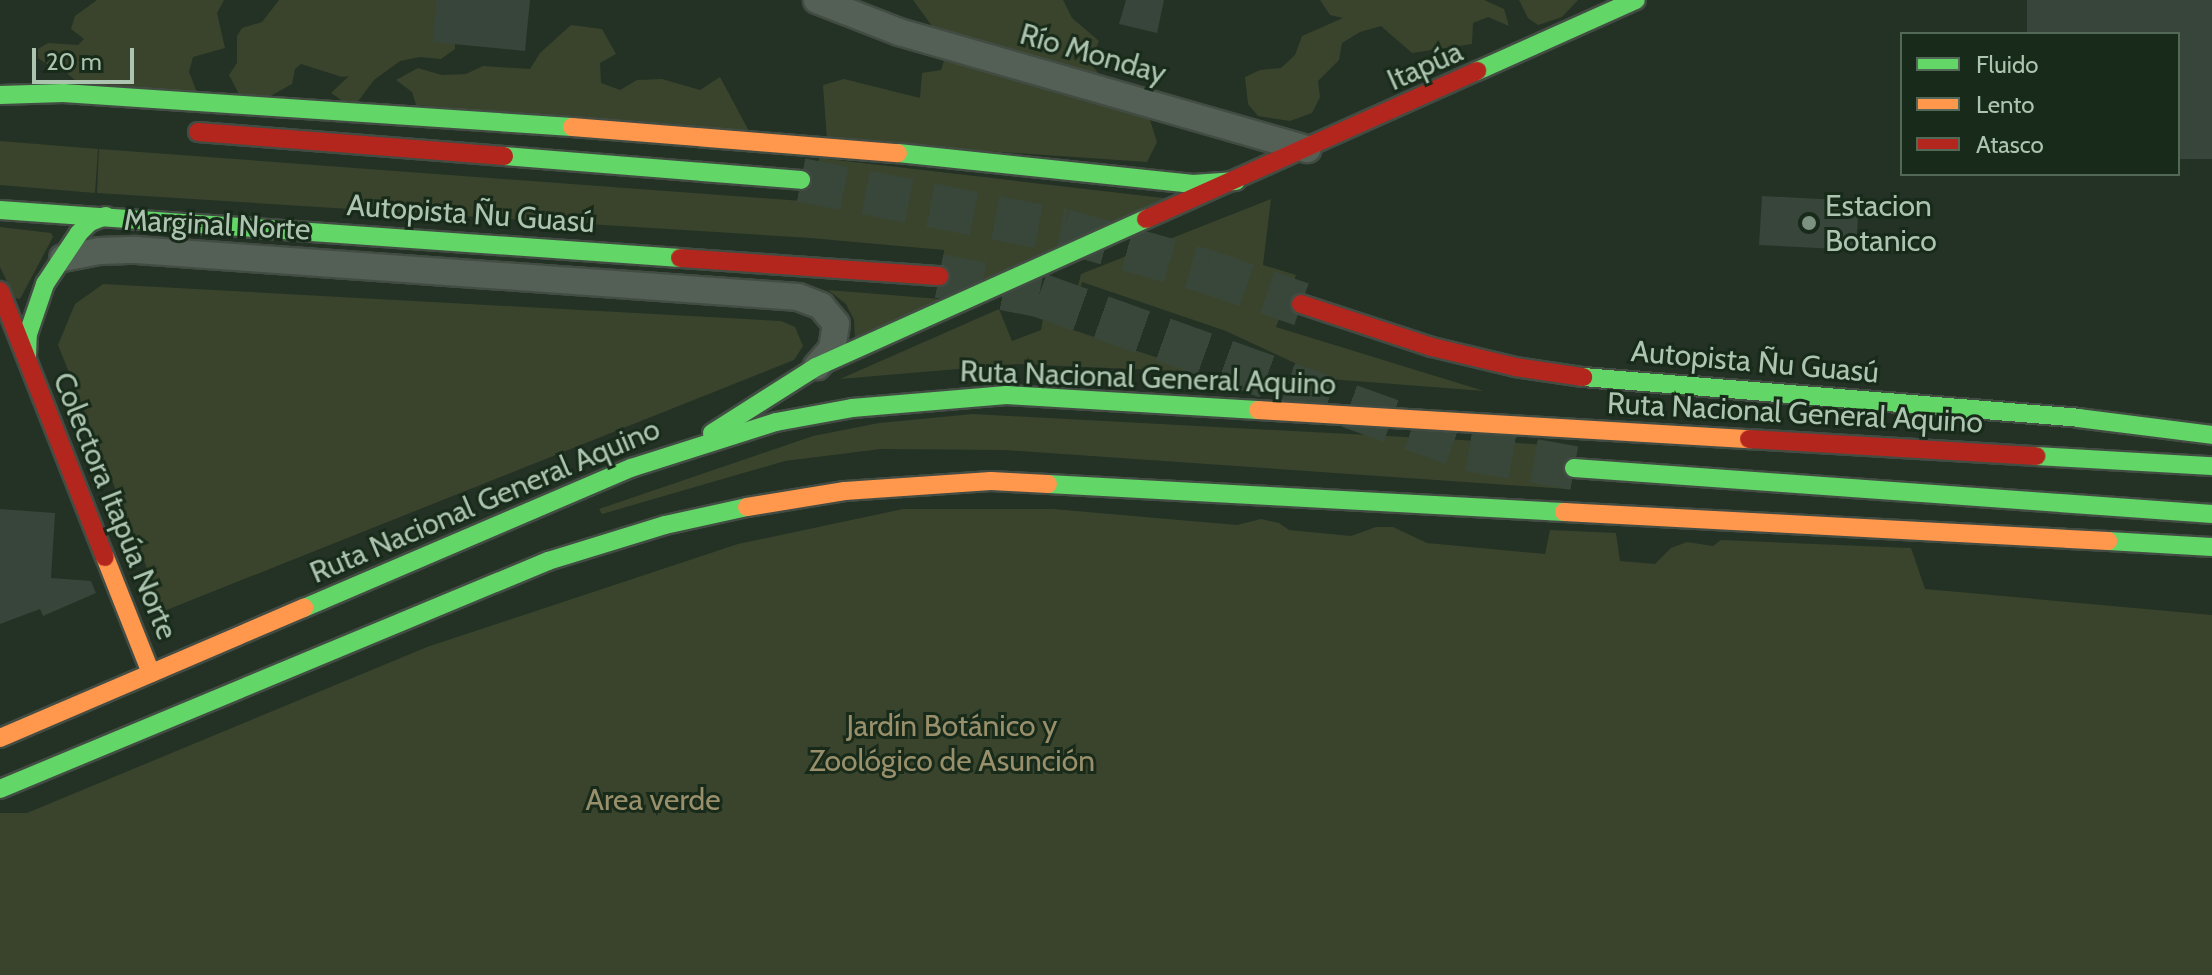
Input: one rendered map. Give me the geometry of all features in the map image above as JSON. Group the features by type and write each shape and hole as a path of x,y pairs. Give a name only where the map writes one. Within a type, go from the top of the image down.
{"main road":[{"name":"Itapúa","path":"693,446 816,367 1636,0"},
{"path":"0,95 63,93 564,126 943,157 1193,184 1236,181"},
{"name":"Autopista Ñu Guasú","path":"173,130 801,180"},
{"name":"Autopista Ñu Guasú","path":"0,210 939,276"},
{"name":"Colectora Itapúa Norte","path":"27,360 34,311 45,284 90,222 106,216"},
{"name":"Colectora Itapúa Norte","path":"0,291 151,673"},
{"name":"Autopista Ñu Guasú","path":"1301,304 1432,347 1515,367 1585,377 2064,416 2212,435"},
{"name":"Ruta Nacional General Aquino","path":"0,738 566,493 693,446 776,422 852,408 926,399 1006,395 2212,466"},
{"path":"1574,468 2212,514"},
{"path":"0,789 548,561 665,525 778,500 845,491 991,481 2212,547"}],"street":[{"name":"Río Monday","path":"817,0 899,32 1308,149"},
{"name":"Marginal Norte","path":"63,258 99,251 136,250 798,297 821,306 836,324 832,349 816,367"}],"green space":[{"path":"97,0 224,0 217,13 225,48 193,57 189,72 200,100 88,91 62,69 51,67 38,58 38,49 48,43 78,45 84,39 71,29 75,16"},
{"path":"279,0 460,0 455,21 455,49 441,59 420,57 400,61 374,80 353,108 331,93 349,76 342,77 301,64 295,69 292,84 265,99 240,96 229,75 237,63 237,36 242,28 262,22"},
{"path":"913,0 1063,0 1072,18 1099,41 1090,63 1116,95 1150,120 1157,142 1147,162 827,140 823,85 844,79 920,98 922,73 941,70 948,48"},
{"path":"1320,0 1484,0 1504,9 1509,26 1488,17 1473,23 1472,44 1412,53 1381,26 1360,32 1342,43 1339,60 1318,81 1320,97 1312,113 1290,121 1258,116 1248,104 1245,77 1260,70 1281,68 1295,55 1302,36 1343,18 1330,15"},
{"path":"1519,0 1578,0 1562,17 1538,25 1528,18"},
{"path":"571,25 602,29 616,54 600,63 601,83 620,90 637,80 662,79 700,90 720,77 750,133 416,105 412,92 396,80 418,68 442,75 466,74 483,66 530,69 540,53"},
{"path":"0,141 98,149 95,193 0,185"},
{"path":"99,149 815,202 819,158 1172,199 855,340 854,320 846,304 828,290 940,299 944,250 810,238 97,193"},
{"path":"1271,199 1263,265 1296,275 1276,327 1484,391 1329,379 1226,331 1082,282 1070,329 1201,372 1017,364 840,379 999,309 1012,341 1041,330 1043,319 1068,327 1081,274"},
{"path":"0,227 51,233 53,237 20,299 15,298 0,267"},
{"path":"103,284 781,321 795,327 803,346 794,360 164,611 58,345 75,304"},
{"path":"973,414 1573,446 1567,489 1005,450 881,449 785,461 602,514 599,509 813,436 879,423"},
{"name":"Jardín Botánico y Zoológico de Asunción","path":"903,509 1053,509 1237,525 1261,519 1279,523 1289,530 1351,536 1376,527 1393,527 1427,543 1545,554 1550,530 1616,533 1620,561 1655,564 1671,548 1687,542 1713,546 1721,540 1911,548 1925,589 2212,615 2212,975 0,975 0,813 27,813 427,647 738,544"}],"building":[{"path":"436,0 530,0 525,51 433,42"},
{"path":"1126,0 1164,0 1157,33 1119,24"},
{"path":"2027,0 2212,0 2212,159 2180,159 2180,32 2027,32"},
{"name":"Estacion Botanico","path":"1762,196 1859,201 1856,250 1759,245"},
{"path":"0,509 55,513 51,578 91,581 96,593 43,616 40,609 0,624"}],"tunnel":[{"path":"801,180 1064,231 1205,271 1301,304"},
{"path":"939,276 1039,295 1469,449 1574,468"}],"traffic: fast":[{"path":"1477,71 1636,0"},
{"path":"0,95 63,93 572,127"},
{"path":"898,153 1193,184 1236,181"},
{"path":"504,156 801,180"},
{"path":"0,210 680,258"},
{"path":"27,357 28,334 45,284 79,233 90,222 106,216"},
{"path":"712,433 816,367 1146,219"},
{"path":"1583,377 2078,418 2212,435"},
{"path":"304,608 631,468 776,422 852,408 1006,395 1258,410"},
{"path":"2036,456 2212,466"},
{"path":"1574,468 2212,514"},
{"path":"1048,484 1564,512"},
{"path":"0,789 548,561 665,525 747,507"},
{"path":"2108,541 2212,547"}],"traffic: slow":[{"path":"572,127 898,153"},
{"path":"1258,410 1749,439"},
{"path":"747,507 845,491 991,481 1048,484"},
{"path":"1564,512 2108,541"},
{"path":"105,557 151,673"},
{"path":"0,738 304,608"}],"traffic: jam":[{"path":"1146,219 1477,71"},
{"path":"198,132 504,156"},
{"path":"680,258 939,276"},
{"path":"0,291 105,557"},
{"path":"1301,304 1432,347 1515,367 1583,377"},
{"path":"1749,439 2036,456"}],"place":[{"name":"Estacion Botanico","path":"1809,223"}],"park label":[{"name":"Area verde","path":"653,800"}]}
